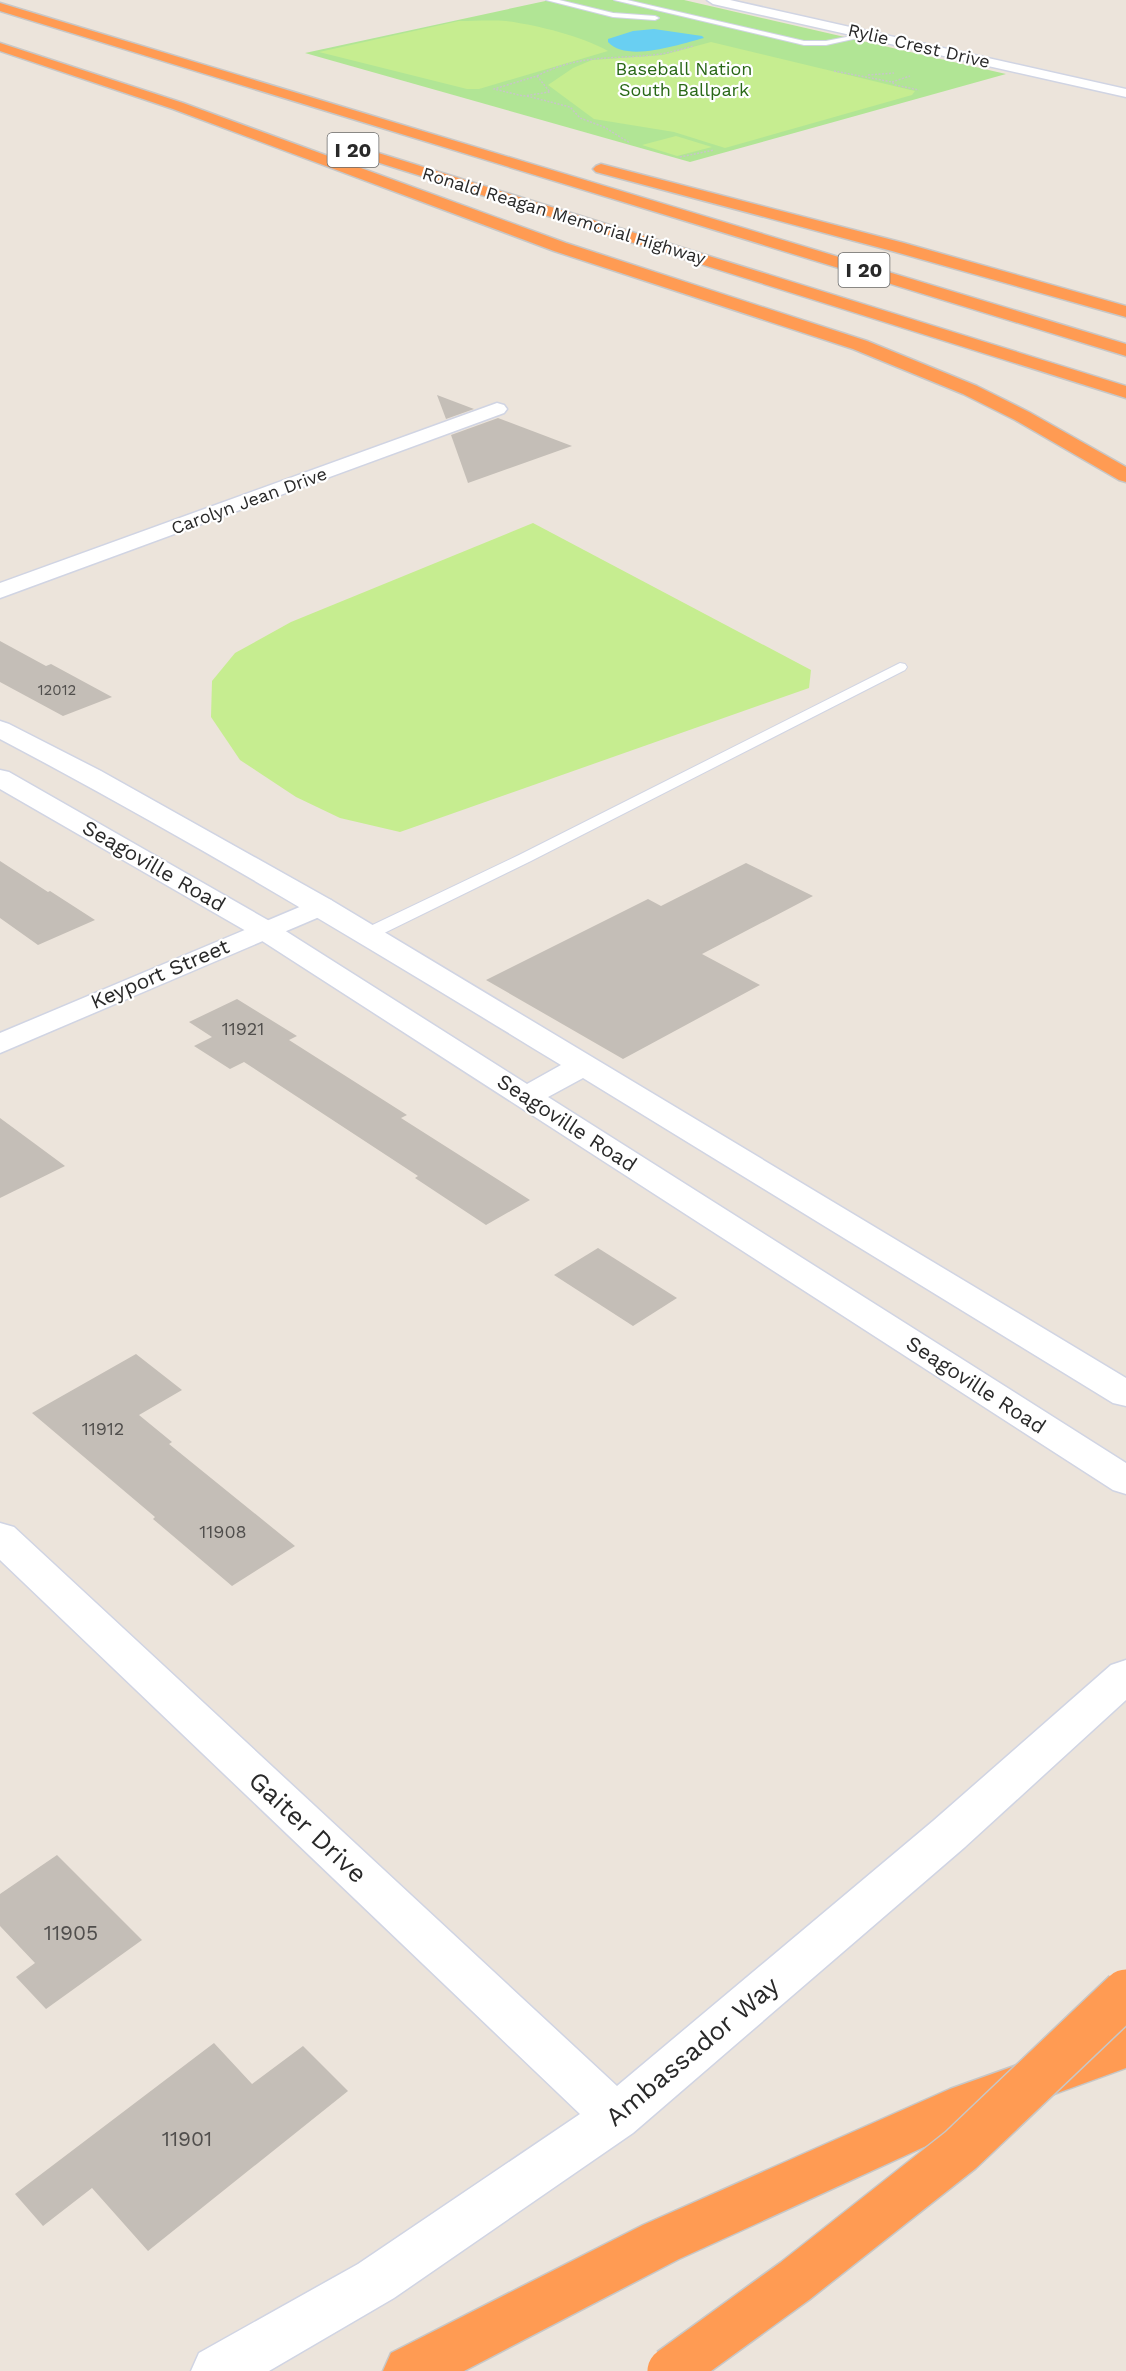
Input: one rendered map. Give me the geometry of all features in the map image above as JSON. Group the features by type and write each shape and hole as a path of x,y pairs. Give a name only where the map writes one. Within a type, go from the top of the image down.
{"highway":[{"path":"0,6 500,143"},
{"name":"Ronald Reagan Memorial Highway","path":"0,6 1126,350"},
{"path":"0,45 292,131"},
{"path":"0,45 177,106 560,247 860,345 970,390 1022,416 1126,476"},
{"name":"Ronald Reagan Memorial Highway","path":"360,153 1126,392"},
{"path":"582,164 898,247 1126,312"},
{"path":"602,191 926,282 1126,335"},
{"path":"704,260 1126,406"},
{"path":"671,2371 795,2281 961,2150 1126,1993"},
{"path":"410,2371 661,2242 956,2109 1126,2047"}],"street":[{"name":"Rylie Crest Drive","path":"713,0 1126,93"},
{"name":"Carolyn Jean Drive","path":"0,591 497,409"},
{"path":"0,729 92,777 321,906 1126,1395"},
{"name":"Seagoville Road","path":"0,778 263,929 1126,1481"},
{"name":"Keyport Street","path":"0,1044 321,906"},
{"path":"526,1097 584,1065"},
{"name":"Gaiter Drive","path":"0,1537 616,2117"},
{"name":"Ambassador Way","path":"218,2371 376,2281 616,2117 949,1834 1126,1676"}],"lane":[{"path":"550,0 621,17 682,16"},
{"path":"618,0 804,43 826,43 867,35"},
{"path":"368,934 525,858 900,667"}],"path":[{"path":"630,143 604,127 580,118 570,107 494,89 537,76 548,70 597,57 661,54 699,44"},
{"path":"865,75 892,72 911,76 892,82"},
{"path":"523,96 550,92 537,76"},
{"path":"679,157 714,150"}],"green space":[{"name":"Baseball Nation South Ballpark","path":"550,0 684,0 1006,74 690,162 305,53"},
{"path":"459,21 506,21 531,25 572,36 608,51 479,89 467,89 319,52"},
{"path":"711,42 915,91 912,95 725,148 674,132 594,119 548,85 573,68 592,60 663,55"},
{"path":"676,136 712,147 677,156 642,145"},
{"path":"533,523 811,670 809,688 400,832 340,818 296,797 240,760 211,717 212,681 235,653 291,622"}],"water":[{"path":"654,29 704,38 640,52 617,48 608,42 608,39 633,31"}],"building":[{"path":"437,395 474,409 446,419"},
{"path":"498,418 572,446 468,483 451,435"},
{"path":"0,641 46,666 51,664 112,697 63,716 0,682"},
{"path":"0,861 95,920 38,945 0,918"},
{"path":"746,863 813,896 702,954 760,985 623,1059 486,980 648,899 661,906"},
{"path":"237,999 297,1036 289,1040 407,1115 401,1118 530,1200 486,1225 415,1178 418,1176 244,1062 230,1069 194,1046 212,1037 189,1022"},
{"path":"0,1118 65,1166 0,1198"},
{"path":"598,1248 677,1298 633,1326 554,1275"},
{"path":"136,1354 182,1390 139,1415 172,1442 169,1444 295,1546 232,1586 153,1519 155,1517 32,1413"},
{"path":"57,1855 142,1940 46,2009 16,1977 35,1963 0,1926 0,1894"},
{"path":"214,2043 252,2084 303,2046 348,2091 148,2251 92,2188 43,2226 15,2194"}]}
